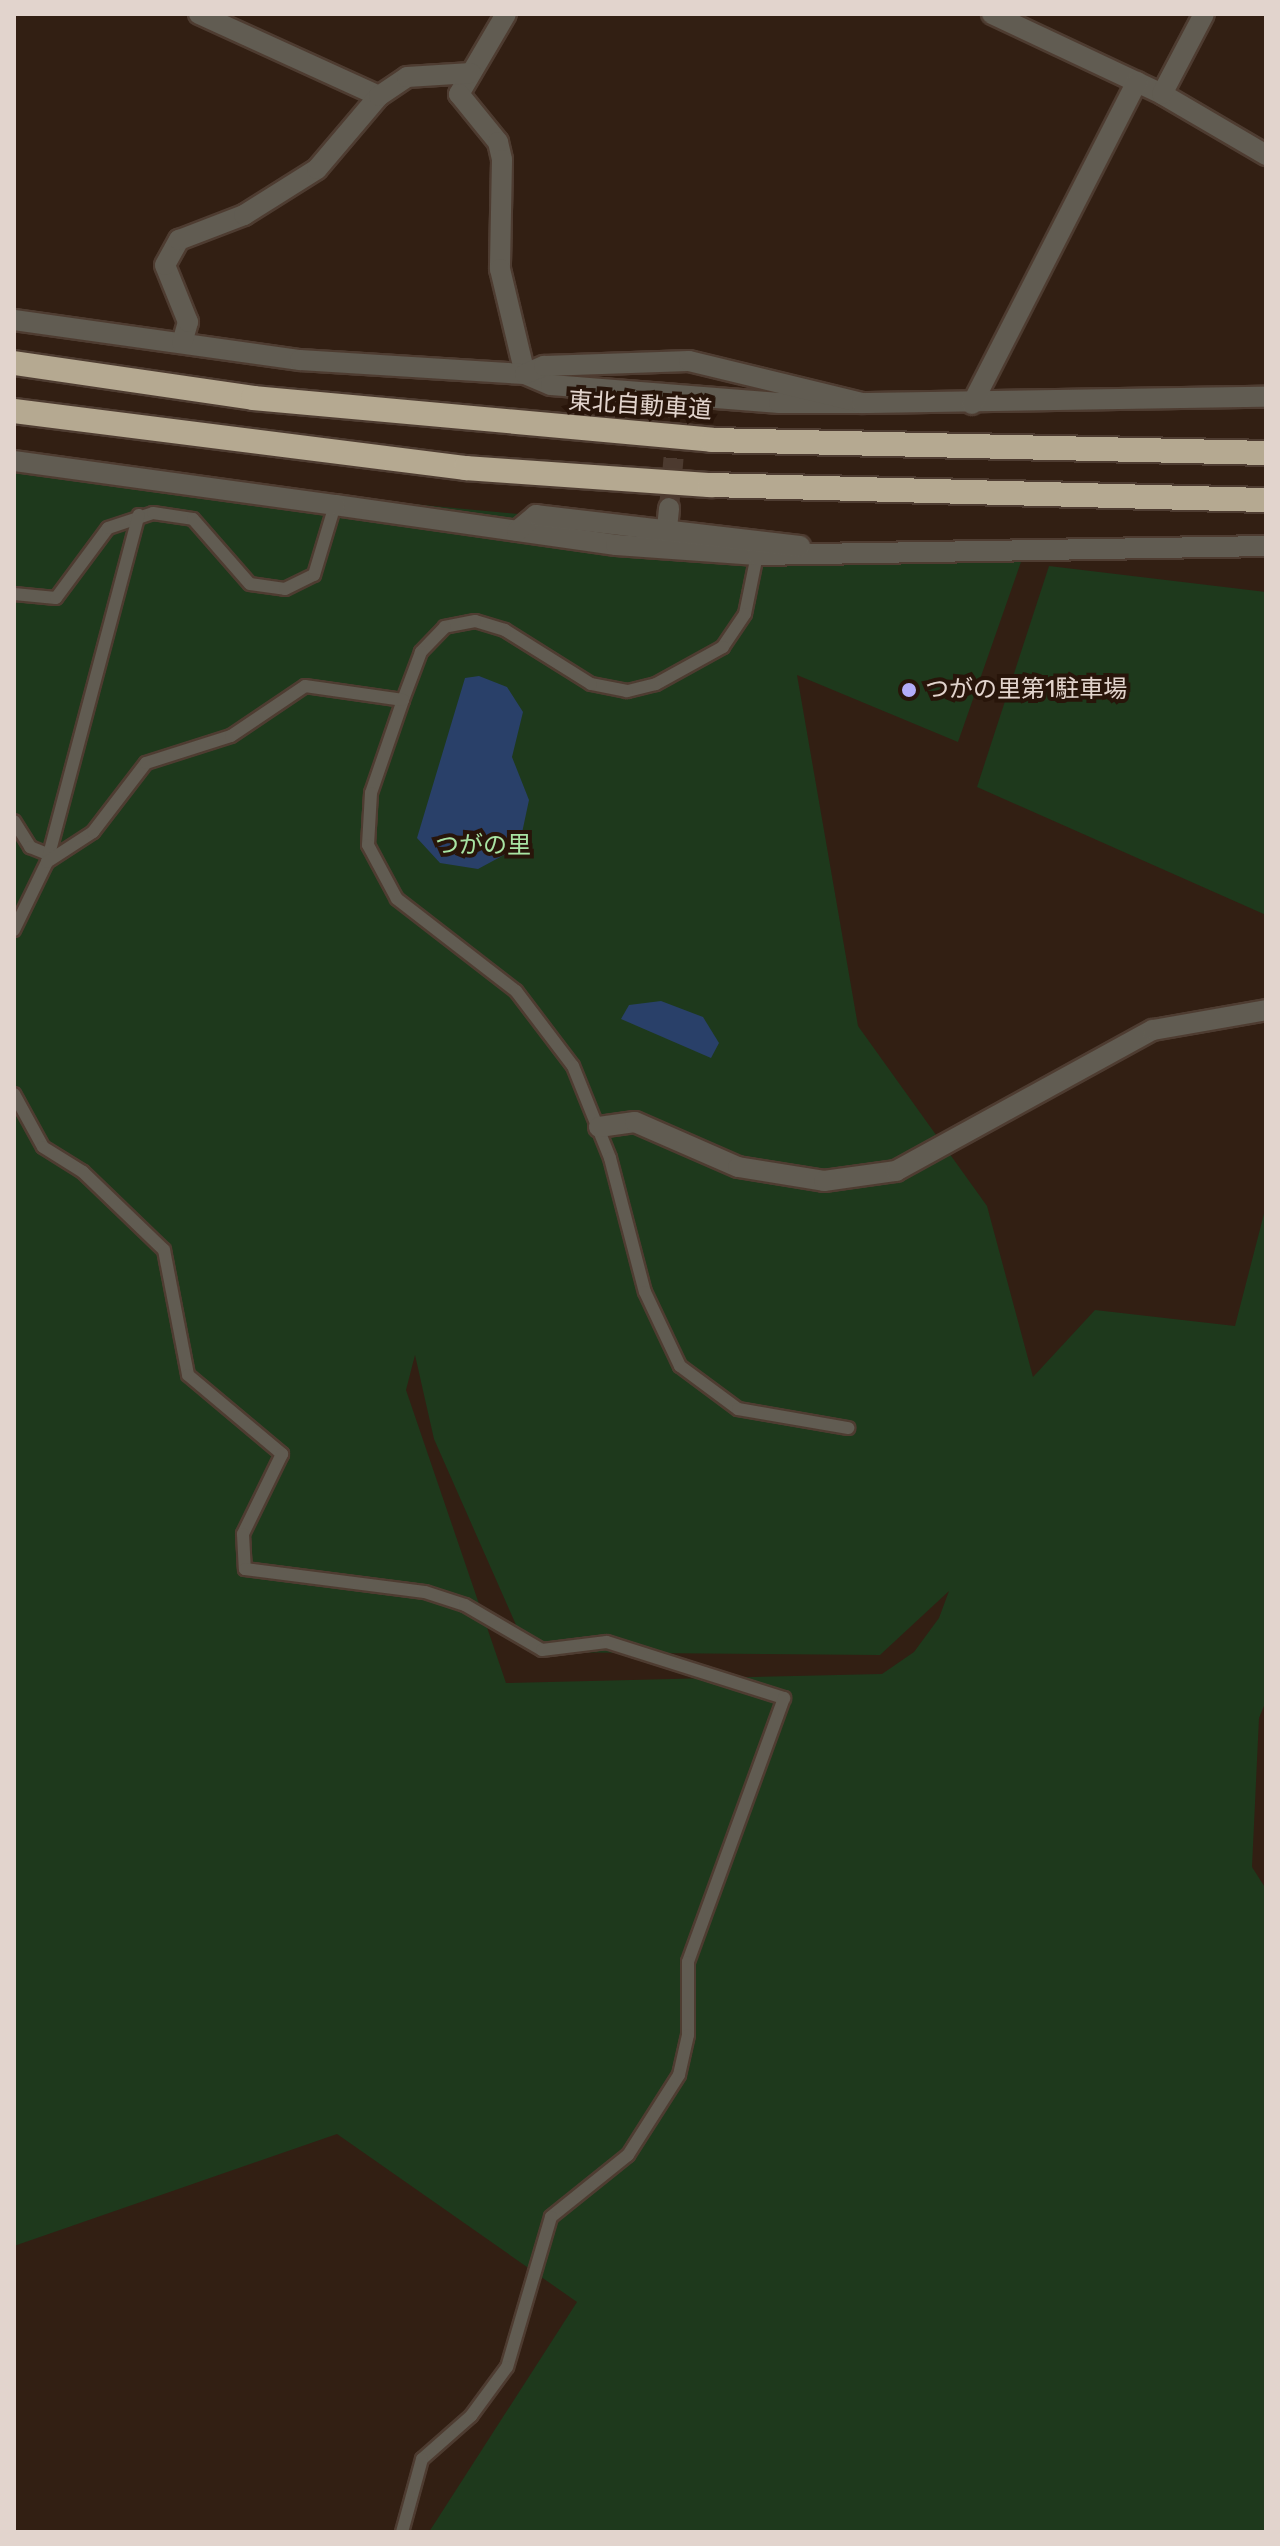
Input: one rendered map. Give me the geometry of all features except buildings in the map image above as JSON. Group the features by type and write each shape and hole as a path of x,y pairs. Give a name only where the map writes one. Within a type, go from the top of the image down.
{"highway":[{"name":"東北自動車道","path":"14,363 253,398 712,440 1266,453"},
{"path":"14,411 434,464 695,484 894,496 1266,500"}],"street":[{"path":"199,14 379,96"},
{"path":"506,14 459,94 493,134 502,160 500,269 525,374"},
{"path":"992,14 1162,94 1266,155"},
{"path":"1162,94 1204,14"},
{"path":"182,343 188,322 166,278 168,251 317,169 379,96 407,77 471,73"},
{"path":"972,404 1137,82"},
{"path":"14,320 300,360 525,374 551,385 679,400 972,404 1266,397"},
{"path":"525,374 544,366 689,361 862,403"},
{"path":"14,461 517,531 757,555 1266,546"},
{"path":"517,531 536,515 668,518 839,553"},
{"path":"599,1127 635,1122 738,1167 824,1181 896,1171 1153,1030 1266,1010"}],"lane":[{"path":"14,594 56,598 108,528 139,515 193,519 250,584 285,589 314,575 335,505"},
{"path":"14,930 47,858 139,515"},
{"path":"757,555 745,614 723,647 656,684 627,691 591,684 533,645 475,621 445,627 421,652 403,700 367,821 377,872 397,899 516,991 543,1022 573,1066 599,1127 645,1292 680,1366 738,1409 848,1428"},
{"path":"47,858 93,832 146,763 231,736 305,686 403,700"},
{"path":"14,821 30,847 47,858"},
{"path":"14,1094 43,1147 83,1172 164,1250 188,1375 282,1454 243,1534 245,1569 425,1592 465,1605 542,1650 607,1642 784,1698 688,1962 688,2035 679,2075 628,2155 551,2217 507,2367 471,2416 422,2459 402,2532"}],"green space":[{"name":"つがの里","path":"14,466 1021,562 958,742 797,675 858,1026 987,1206 1033,1377 1095,1310 1235,1326 1266,1206 1266,1701 1259,1718 1252,1867 1266,1889 1266,2532 429,2532 577,2302 337,2134 14,2246","holes":["415,1355 434,1439 528,1652 880,1655 949,1591 939,1618 914,1652 882,1674 506,1683 406,1390"]},
{"path":"1049,566 1266,592 1266,915 977,787"}],"water":[{"path":"479,676 507,687 523,712 512,757 529,800 519,847 478,869 440,863 417,838 465,678"},
{"path":"661,1001 703,1017 719,1043 711,1058 621,1019 629,1005"}],"tunnel":[{"path":"669,508 678,409"}],"place":[{"name":"つがの里第1駐車場","path":"909,690"}]}
